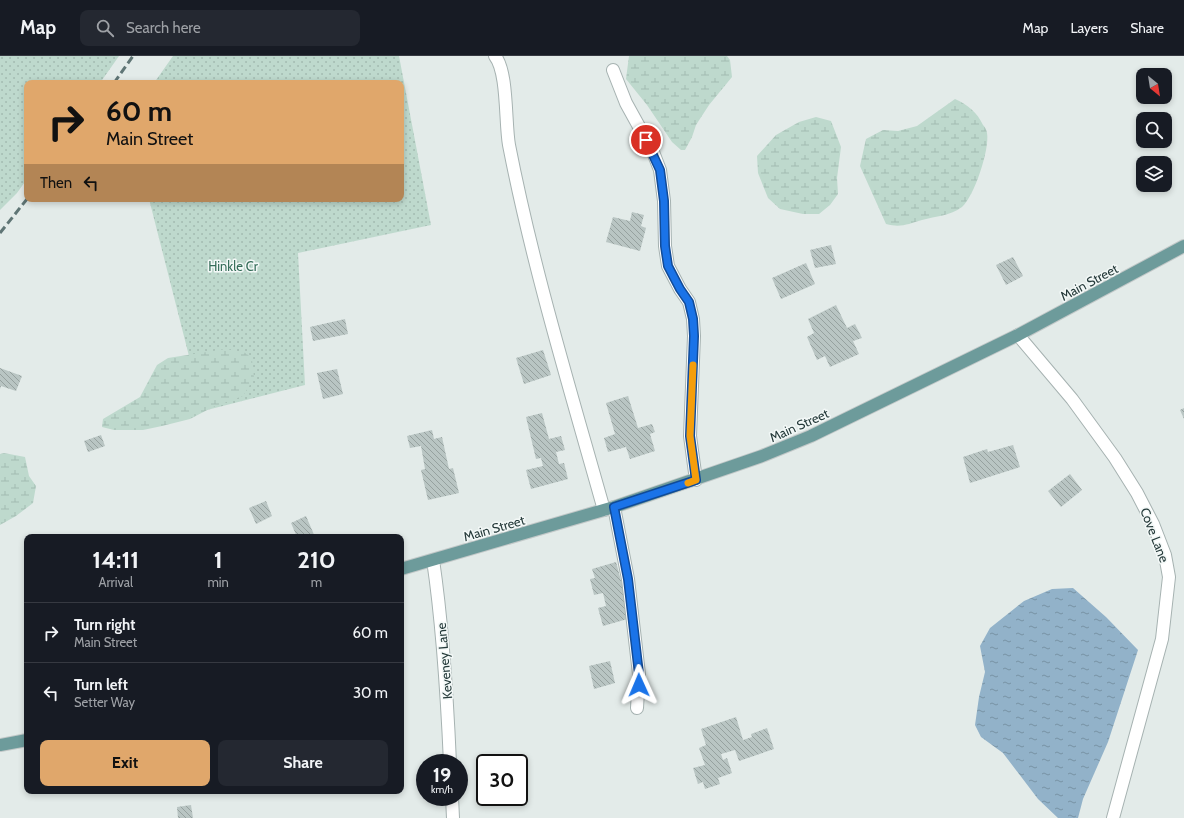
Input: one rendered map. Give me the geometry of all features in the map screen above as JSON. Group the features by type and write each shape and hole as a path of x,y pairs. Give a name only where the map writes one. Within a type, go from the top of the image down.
{"main road":[{"name":"Main Street","path":"404,568 609,509 696,480 811,436 1018,335 1184,246"},
{"path":"0,745 24,741"}],"street":[{"path":"495,56 503,78 509,143 533,253 609,509 628,579 639,674 637,708"},
{"path":"613,70 626,103 653,152 660,170 664,201 665,246 668,266 680,289 689,302 693,319 694,336 690,436 696,480"},
{"name":"Cove Lane","path":"1018,335 1072,399 1115,458 1137,493 1153,524 1165,555 1169,577 1162,639 1113,818"},
{"name":"Keveney Lane","path":"433,560 442,633 448,706 450,754"},
{"path":"452,806 453,818"}],"green space":[{"path":"0,56 119,56 102,80 24,80 24,183 17,193 0,210"},
{"name":"Hinkle Cr","path":"173,56 399,56 404,80 156,80"},
{"path":"629,56 727,56 730,60 732,77 709,105 696,125 685,150 681,150 672,142 647,105 626,79"},
{"name":"Hinkle Cr","path":"404,82 431,225 298,253 305,385 203,411 150,202 404,202"},
{"path":"955,99 968,106 975,113 981,120 987,132 984,161 967,202 957,210 943,215 904,225 896,226 886,224 860,166 866,139 883,130 898,131 917,126"},
{"path":"816,117 831,121 841,147 837,178 838,194 830,205 819,214 803,214 780,209 768,198 758,173 757,156 776,135 799,122"},
{"path":"226,349 246,353 252,359 254,378 243,396 213,407 190,419 162,426 143,430 114,430 102,427 103,419 140,397 157,365 168,358"},
{"path":"4,453 25,457 29,476 36,486 33,503 16,516 0,525 0,454"}],"water":[{"path":"1073,588 1106,617 1138,650 1108,742 1083,799 1078,818 1058,818 1038,799 1003,753 981,737 975,725 979,697 985,672 980,646 990,628 1024,601 1052,589"}],"building":[{"path":"632,212 644,215 641,226 646,228 640,251 606,242 613,217 630,221"},
{"path":"831,245 836,264 815,268 810,250"},
{"path":"1013,257 1023,276 1006,285 996,265"},
{"path":"806,263 815,284 781,299 772,278"},
{"path":"836,305 847,328 855,324 862,338 853,341 859,354 830,367 825,356 817,360 807,337 814,333 808,319"},
{"path":"345,319 348,334 313,341 310,327"},
{"path":"543,350 551,375 524,384 516,358"},
{"path":"0,368 22,376 16,391 1,386 0,389"},
{"path":"337,369 343,394 323,399 317,373"},
{"path":"628,396 638,428 652,424 655,432 650,434 655,451 630,459 626,447 608,452 604,438 615,434 606,403"},
{"path":"1184,408 1184,419 1180,410"},
{"path":"542,413 549,439 561,436 565,450 556,452 559,464 564,463 568,479 531,489 526,470 543,466 541,458 536,459 526,417"},
{"path":"432,430 434,439 442,437 449,469 453,468 459,493 428,500 421,470 425,469 421,446 410,448 407,436"},
{"path":"101,435 105,446 88,452 84,441"},
{"path":"1013,445 1020,467 970,483 963,457 987,449 988,452"},
{"path":"1070,474 1082,490 1061,507 1048,491"},
{"path":"266,501 272,516 256,524 249,508"},
{"path":"306,516 314,534 296,534 291,523"},
{"path":"616,562 631,618 603,626 598,608 606,606 603,593 594,595 590,579 595,578 592,569"},
{"path":"610,661 615,683 594,689 589,666"},
{"path":"736,717 743,740 752,737 751,734 767,728 774,749 739,761 735,750 721,754 723,760 727,758 732,773 718,778 720,784 705,789 703,782 698,784 693,768 705,765 699,748 706,745 701,729"},
{"path":"191,805 193,818 178,818 177,807"}],"railway":[{"path":"116,80 133,56"},
{"path":"0,233 25,202"}],"slow traffic":[{"path":"688,483 696,480 690,436 693,365"}],"route":[{"path":"639,685 628,579 614,507 696,480 690,436 694,336 693,319 689,302 672,276 668,266 665,246 664,201 660,170 653,152 646,140"}]}
